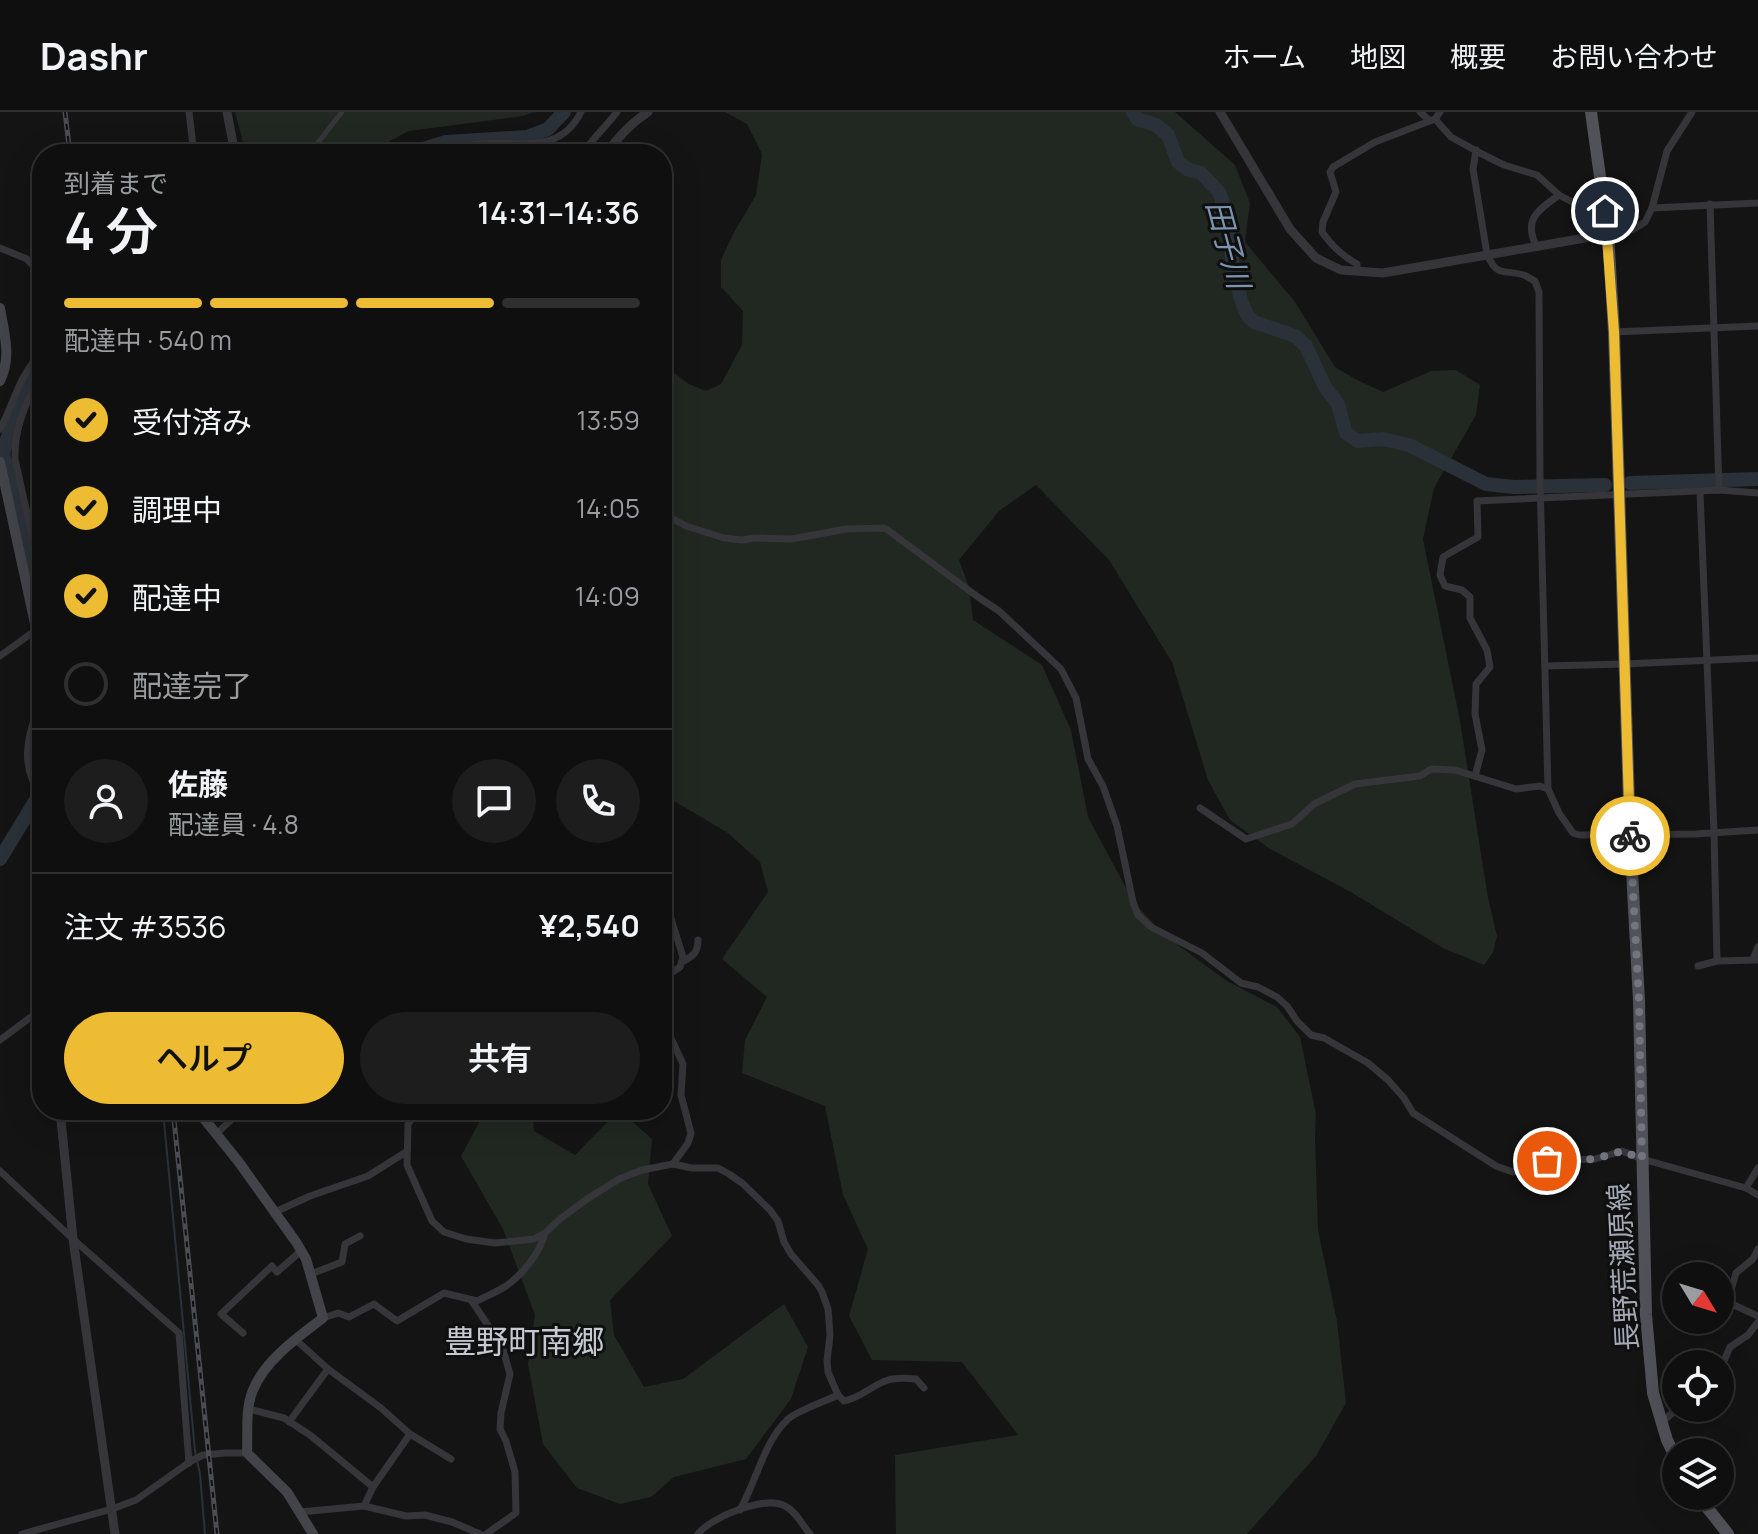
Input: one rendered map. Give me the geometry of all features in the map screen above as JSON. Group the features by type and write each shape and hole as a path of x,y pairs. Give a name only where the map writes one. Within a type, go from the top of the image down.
{"main road":[{"name":"長野荒瀬原線","path":"1591,112 1608,234 1614,332 1630,834 1639,1001 1646,1315 1653,1393 1666,1438"},
{"path":"0,308 8,352 0,381"},
{"path":"0,462 32,611"},
{"path":"205,1120 301,1251 323,1318 279,1353 251,1392 249,1409 247,1453 287,1492 313,1534"},
{"path":"1709,1510 1728,1534"}],"street":[{"path":"189,112 193,144"},
{"path":"227,112 233,144"},
{"path":"317,144 342,112"},
{"path":"481,144 538,144 556,139 570,128 581,112"},
{"path":"589,144 617,112"},
{"path":"614,144 635,120 648,112"},
{"path":"1220,112 1290,229 1316,258 1341,270 1383,273 1640,227 1652,208 1667,151 1692,112"},
{"path":"1420,112 1435,117 1451,137 1504,165 1537,175 1559,195 1574,203 1605,211"},
{"path":"1357,272 1357,264 1332,246 1322,232 1336,192 1330,172 1339,162 1375,142 1435,117"},
{"path":"1476,150 1473,169 1487,254 1495,270 1524,275 1535,281 1539,292 1540,495 1548,789 1559,813 1573,833 1579,835 1758,830"},
{"path":"1536,246 1531,230 1535,212 1559,195"},
{"path":"1652,208 1758,203"},
{"path":"1710,204 1719,488"},
{"path":"0,248 27,259 32,265"},
{"path":"1614,332 1758,326"},
{"path":"17,430 2,427 32,366"},
{"path":"32,392 15,442 15,459 32,540"},
{"path":"1475,776 1482,750 1475,714 1476,684 1490,667 1487,650 1470,618 1470,597 1462,590 1445,586 1440,575 1443,557 1478,537 1477,501 1540,495 1700,492 1719,488 1758,493"},
{"path":"1700,492 1717,961"},
{"path":"672,518 724,538 742,540 792,539 846,529 885,528 999,611 1061,669 1076,698 1088,759 1103,786 1117,826 1138,915 1145,922 1202,953 1241,983 1258,987 1277,997 1311,1035 1324,1038 1368,1063 1388,1080 1413,1113 1496,1166 1513,1172 1547,1161 1595,1159 1622,1151 1746,1188 1758,1195"},
{"path":"14,523 27,520"},
{"path":"0,656 32,633"},
{"path":"1545,666 1758,658"},
{"path":"32,734 27,752 32,778"},
{"path":"1200,808 1246,839 1292,824 1314,804 1355,784 1420,776 1431,769 1455,770 1516,789 1530,786 1548,789"},
{"path":"672,922 683,957 680,967 672,972"},
{"path":"682,962 695,954 698,940"},
{"path":"1698,966 1717,961 1755,960 1758,947"},
{"path":"0,1040 32,1016"},
{"path":"672,1040 683,1064 681,1095 691,1133 688,1143 673,1164"},
{"path":"61,1120 73,1239 115,1534"},
{"path":"216,1134 231,1120"},
{"path":"411,1120 407,1165 425,1208 432,1221 444,1232 466,1239 495,1243 534,1239 569,1212 636,1171 673,1164 718,1168 742,1183 778,1221 791,1254 818,1285 828,1309 828,1372 838,1395 844,1401 851,1400 887,1380 905,1378 916,1379 924,1388"},
{"path":"275,1212 368,1176 406,1152"},
{"path":"1746,1188 1758,1168"},
{"path":"0,1171 179,1333 190,1462"},
{"path":"323,1318 338,1313 349,1317 374,1304 397,1321 444,1293 477,1301 506,1286 523,1270 538,1251 545,1233"},
{"path":"311,1274 342,1262 345,1244 360,1236"},
{"path":"1729,1350 1748,1335 1758,1319 1728,1300 1736,1273 1753,1259 1758,1249"},
{"path":"243,1333 221,1314 272,1266 277,1272 301,1251"},
{"path":"300,1512 364,1506 406,1516 425,1515 452,1522 465,1531 483,1534 516,1513 515,1472 500,1429 510,1374 502,1346 471,1300"},
{"path":"295,1339 410,1434 451,1459"},
{"path":"289,1422 328,1369"},
{"path":"740,1510 765,1452 787,1419 838,1395"},
{"path":"249,1409 284,1418 310,1435 373,1487"},
{"path":"364,1506 373,1487 410,1434"},
{"path":"22,1534 136,1500 203,1455 247,1453"},
{"path":"698,1534 719,1517 767,1504 784,1505 810,1534"}],"shaded area":[{"path":"235,112 534,112 409,131 385,144 243,142"},
{"path":"725,112 1175,112 1235,165 1250,203 1245,242 1295,302 1335,367 1383,392 1431,371 1456,370 1480,385 1476,415 1434,488 1423,539 1460,721 1488,898 1497,936 1493,952 1484,965 1443,948 1349,891 1270,849 1230,820 1208,780 1172,662 1109,560 1036,485 999,511 959,560 969,587 973,620 1042,665 1071,730 1088,817 1133,901 1164,935 1227,981 1277,1007 1300,1037 1316,1114 1318,1230 1337,1321 1346,1403 1316,1456 1247,1534 896,1534 895,1455 1018,1435 962,1362 872,1360 849,1316 868,1249 843,1195 825,1106 742,1073 745,1040 767,997 722,959 768,892 760,862 728,833 672,798 672,371 689,384 706,391 721,384 742,345 743,311 721,287 721,260 756,195 762,154 747,124"},
{"path":"481,1120 533,1120 534,1131 575,1155 609,1120 630,1120 652,1139 648,1184 672,1236 610,1300 614,1335 644,1387 683,1379 784,1304 808,1347 791,1399 746,1459 674,1477 651,1497 620,1504 577,1488 543,1444 528,1364 535,1315 503,1229 461,1156"}],"waterway":[{"name":"田子川","path":"440,144 527,137 548,129 564,112"},
{"name":"田子川","path":"1133,112 1137,119 1156,125 1168,135 1178,162 1187,169 1201,173 1219,192 1233,267 1247,315 1254,322 1295,336 1306,346 1325,387 1338,404 1346,433 1358,441 1383,439 1409,445 1486,484 1514,487 1605,485"},
{"name":"田子川","path":"32,376 14,415 3,454 32,573"},
{"path":"1630,483 1758,479"},
{"name":"田子川","path":"0,859 32,806"},
{"path":"171,1120 164,1121 205,1534"}],"railway":[{"path":"65,112 69,144"},
{"path":"174,1120 217,1534"}],"way so far":[{"path":"1547,1161 1595,1159 1622,1151 1642,1159 1639,1001 1630,836"}],"district":[{"name":"豊野町南郷","path":"524,1341"}],"route":[{"path":"1605,211 1614,332 1630,836"}]}
